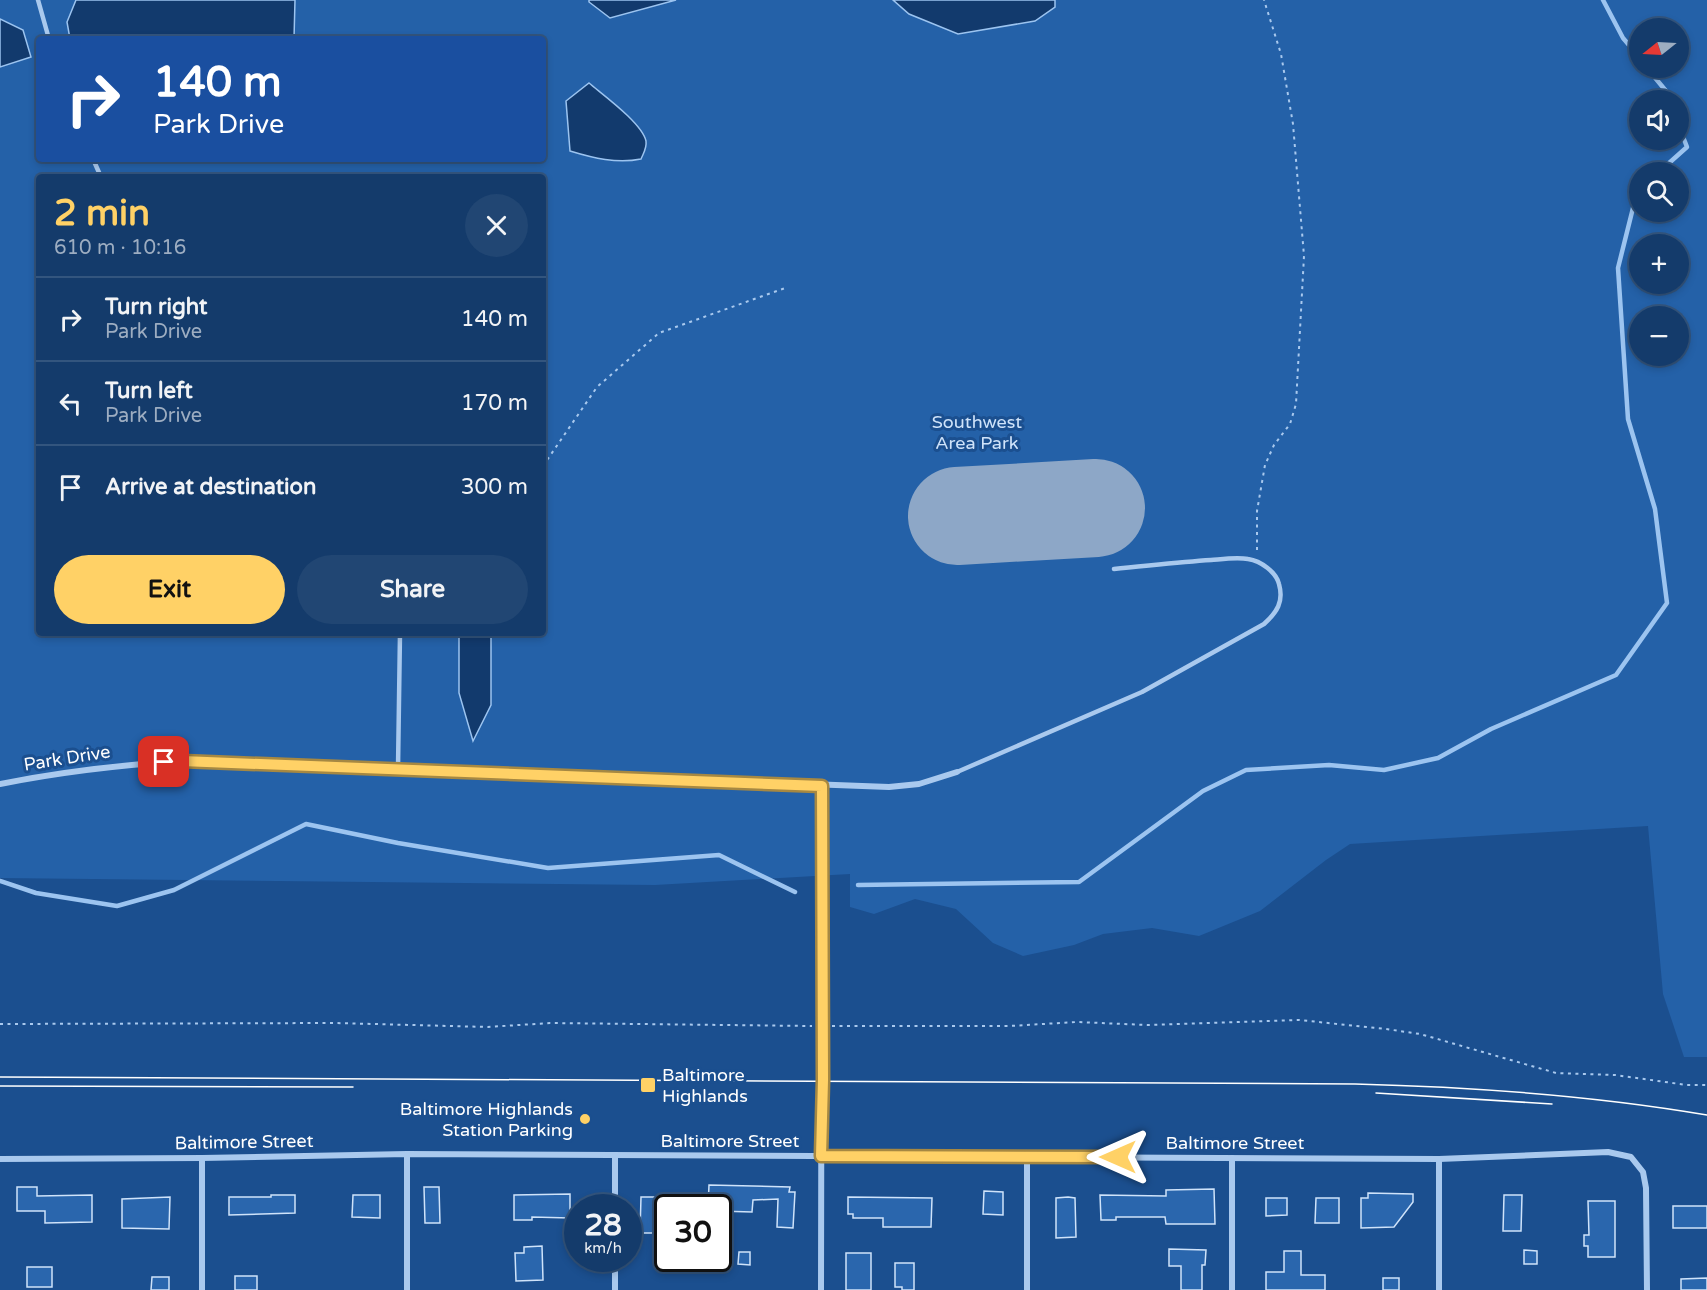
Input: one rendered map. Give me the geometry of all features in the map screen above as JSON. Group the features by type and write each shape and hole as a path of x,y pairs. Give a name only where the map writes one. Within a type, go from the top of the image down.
{"street":[{"name":"Park Drive","path":"0,784 109,766 182,761 889,787 919,784 957,772"},
{"path":"821,1290 822,786"},
{"name":"Baltimore Street","path":"0,1159 407,1154 1439,1159 1608,1152 1631,1157 1642,1172 1646,1188 1647,1290"},
{"path":"407,1154 407,1290"},
{"path":"615,1156 615,1194"},
{"path":"1028,1156 1028,1290"},
{"path":"202,1158 202,1290"},
{"path":"1232,1158 1232,1290"},
{"path":"1439,1159 1439,1290"},
{"path":"615,1272 615,1290"}],"lane":[{"path":"38,0 49,36"},
{"path":"957,772 1142,692 1264,624 1274,615 1280,605 1279,580 1269,568 1249,559 1114,569"},
{"path":"398,769 400,636"}],"path":[{"path":"1257,562 1257,512 1263,475 1274,445 1290,424 1296,404 1305,256 1293,124 1281,54 1264,0"},
{"path":"546,462 597,387 659,333 788,287"},
{"path":"0,1024 335,1023 488,1027 550,1023 1009,1026 1077,1022 1147,1025 1299,1020 1420,1034 1556,1073 1615,1075 1687,1085 1707,1085"}],"green space":[{"name":"Southwest Area Park","path":"0,0 1707,0 1707,1057 1684,1057 1663,994 1648,826 1350,844 1260,911 1199,936 1152,928 1103,934 1074,945 1023,956 993,943 956,909 915,899 874,914 850,907 850,874 655,885 0,878"}],"shaded area":[{"path":"76,0 295,0 294,36 69,36 67,22"},
{"path":"589,0 676,0 610,18"},
{"path":"893,0 1055,0 1055,7 1035,21 958,34 909,14"},
{"path":"0,19 23,30 31,57 0,67"},
{"path":"589,83 621,110 643,134 646,146 641,159 614,161 570,151 566,101"},
{"path":"459,636 491,636 491,705 473,741 459,693"}],"building":[{"path":"709,1185 790,1187 789,1192 795,1192 793,1228 777,1227 778,1199 753,1200 752,1212 732,1211 732,1194 709,1194"},
{"path":"17,1187 37,1187 37,1196 92,1195 92,1222 45,1223 45,1211 17,1211"},
{"path":"424,1187 439,1187 440,1223 425,1223"},
{"path":"1214,1189 1215,1224 1166,1224 1165,1217 1116,1217 1116,1220 1101,1220 1100,1195 1166,1196 1166,1190"},
{"path":"984,1191 1003,1192 1003,1215 983,1214"},
{"path":"1368,1193 1413,1194 1413,1202 1394,1227 1361,1228 1361,1198 1368,1198"},
{"path":"564,1194 564,1218 532,1217 532,1220 514,1220 514,1195"},
{"path":"271,1195 295,1195 295,1213 229,1215 229,1197 271,1197"},
{"path":"353,1195 380,1195 380,1218 352,1217"},
{"path":"1504,1195 1522,1195 1521,1231 1503,1231"},
{"path":"170,1197 169,1229 122,1228 122,1199"},
{"path":"642,1197 654,1197 654,1233 642,1233"},
{"path":"848,1197 932,1198 931,1227 883,1227 883,1218 853,1218 853,1214 848,1214"},
{"path":"1056,1198 1075,1198 1076,1237 1056,1238"},
{"path":"1266,1198 1287,1198 1287,1215 1266,1216"},
{"path":"1316,1198 1339,1198 1339,1223 1315,1223"},
{"path":"1588,1201 1615,1201 1615,1257 1588,1257 1588,1246 1584,1246 1584,1235 1589,1235"},
{"path":"1673,1206 1707,1206 1707,1228 1673,1228"},
{"path":"542,1246 543,1280 516,1281 515,1253 524,1253 524,1247"},
{"path":"1169,1249 1206,1250 1205,1265 1202,1265 1202,1290 1181,1290 1181,1266 1169,1266"},
{"path":"1524,1250 1537,1251 1537,1264 1524,1264"},
{"path":"1284,1251 1301,1251 1301,1275 1325,1275 1325,1290 1266,1290 1266,1272 1284,1272"},
{"path":"739,1252 750,1252 750,1265 738,1264"},
{"path":"846,1253 871,1253 871,1290 846,1290"},
{"path":"895,1263 914,1263 914,1290 902,1290 902,1287 895,1287"},
{"path":"27,1267 52,1267 52,1287 27,1287"},
{"path":"235,1276 257,1276 257,1290 235,1290"},
{"path":"152,1277 169,1277 169,1290 151,1290"},
{"path":"1383,1278 1399,1278 1399,1290 1383,1290"},
{"path":"1707,1278 1707,1290 1681,1290 1681,1279"}],"waterway":[{"path":"1603,0 1629,45"},
{"path":"1655,78 1665,90"},
{"path":"1670,162 1684,150"},
{"path":"858,885 1079,882 1203,791 1246,770 1329,765 1384,770 1438,758 1491,729 1616,675 1667,603 1655,509 1628,419 1618,268 1630,222"},
{"path":"0,881 36,893 117,906 174,890 306,824 398,843 548,868 719,855 795,892"}],"runway":[{"path":"957,516 1096,508"}],"tram line":[{"path":"0,1077 1355,1084 1531,1093 1619,1102 1707,1115"},
{"path":"0,1086 353,1087"},
{"path":"1376,1093 1552,1104"}],"place":[{"name":"Baltimore Highlands","path":"648,1085"},
{"name":"Baltimore Highlands Station Parking","path":"585,1119"}],"route":[{"path":"164,762 822,786 821,1156 1118,1157"}]}
